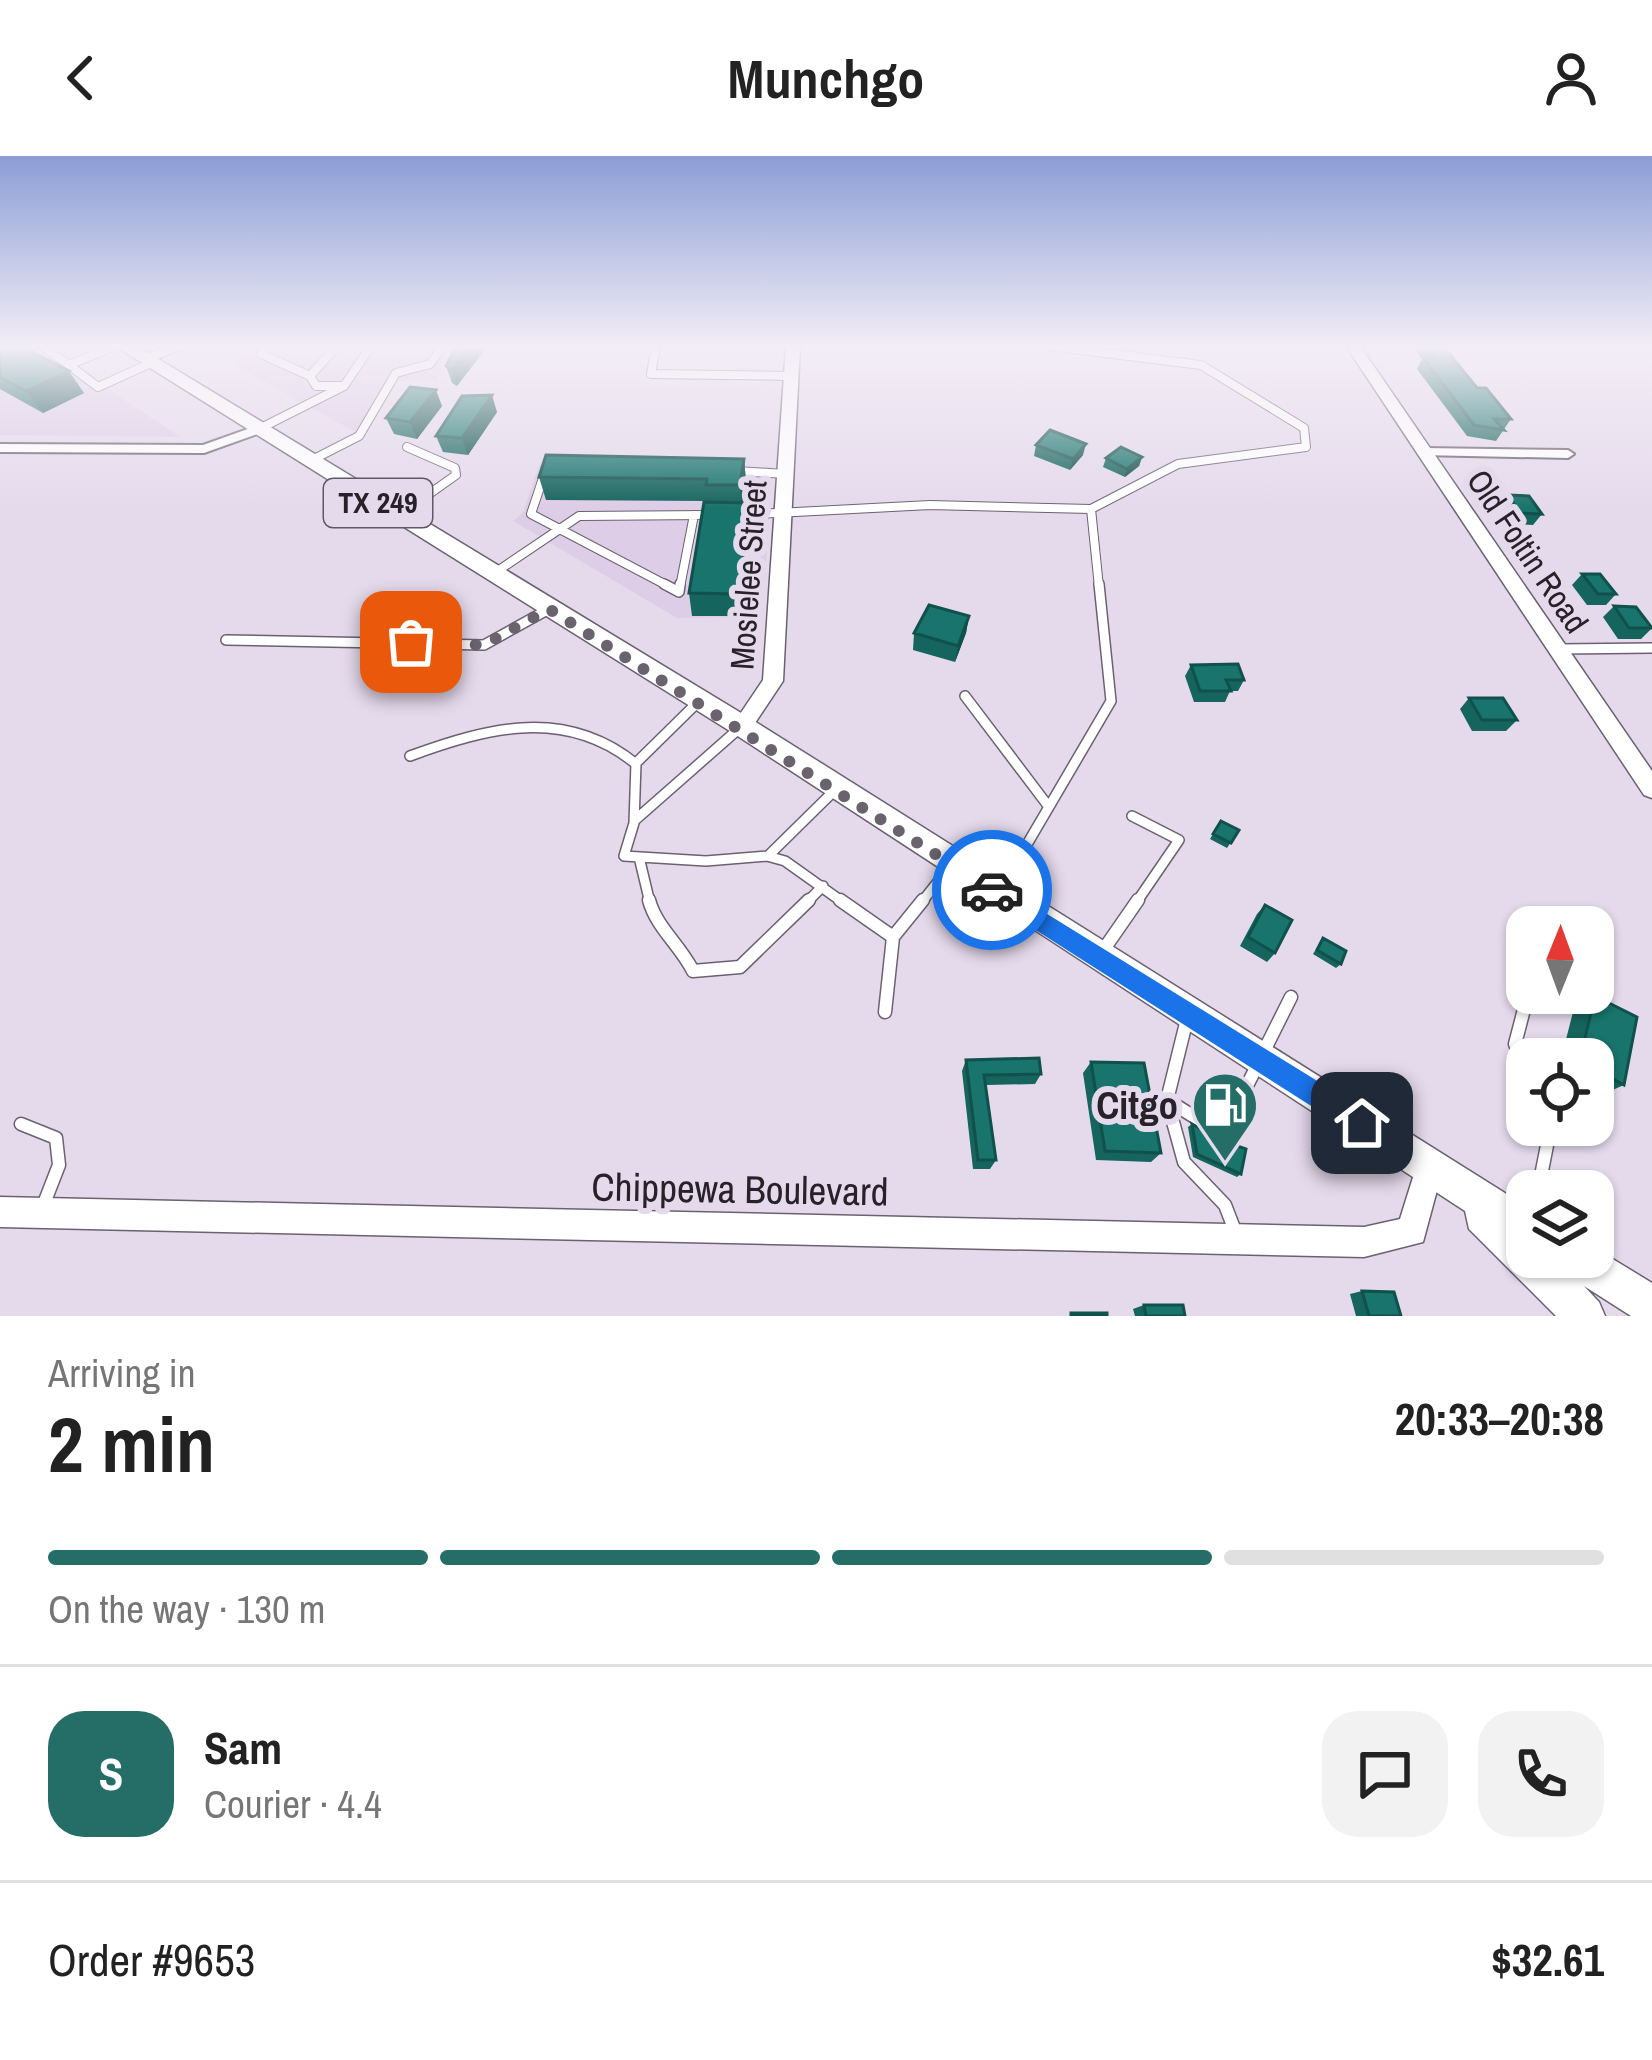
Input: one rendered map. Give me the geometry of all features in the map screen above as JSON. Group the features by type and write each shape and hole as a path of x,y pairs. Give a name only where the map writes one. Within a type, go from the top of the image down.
{"main road":[{"name":"TX 249","path":"212,400 742,726 1506,1216"},
{"path":"1437,1173 1585,1316"},
{"path":"1607,1278 1652,1306"}],"street":[{"name":"Mosielee Street","path":"742,726 773,681 790,400"},
{"name":"Old Foltin Road","path":"1389,400 1652,789"},
{"path":"0,448 203,449 259,429"},
{"path":"1424,452 1568,454"},
{"name":"Chippewa Boulevard","path":"0,1213 1364,1242 1412,1231 1437,1173"}],"lane":[{"path":"259,429 316,400"},
{"path":"310,461 359,436 380,400"},
{"path":"493,574 579,516 783,515 930,505 1091,509 1178,464 1306,447 1304,428 1258,400"},
{"path":"398,516 456,475 455,468 406,447"},
{"path":"546,469 531,514 679,592 694,515"},
{"path":"725,471 785,474"},
{"path":"998,894 1111,700 1091,509"},
{"path":"226,640 484,645 549,609"},
{"path":"1557,649 1652,648"},
{"path":"965,696 1049,807"},
{"path":"700,700 636,764 634,821 624,856 706,861 767,856 824,886 893,937"},
{"path":"410,756 481,730 533,726 590,733 636,764"},
{"path":"634,821 742,726"},
{"path":"767,856 837,788"},
{"path":"1099,956 1180,840 1132,816"},
{"path":"639,857 654,919 680,944 693,971 740,967 824,886"},
{"path":"885,1012 893,937 952,864"},
{"path":"1167,1100 1222,1134 1291,997"},
{"path":"1189,1012 1167,1100 1184,1162 1225,1205 1238,1239"},
{"path":"22,1124 56,1138 59,1149 59,1166 40,1213"}],"shaded area":[{"path":"0,400 124,400 181,437 0,435"},
{"path":"298,400 375,400 355,432"},
{"path":"539,465 772,467 763,617 677,618 513,521 523,513"}],"building":[{"path":"400,400 428,400 410,422 386,418"},
{"path":"459,400 488,400 462,438 436,436"},
{"path":"1455,400 1496,400 1511,419 1494,419 1504,430 1474,425"},
{"path":"1050,430 1086,444 1073,459 1036,445"},
{"path":"1121,447 1142,457 1127,469 1106,458"},
{"path":"546,455 744,459 740,485 706,485 707,479 539,477"},
{"path":"1508,495 1529,496 1542,514 1520,513"},
{"path":"704,502 749,503 740,594 689,593"},
{"path":"1582,574 1600,574 1616,594 1598,594"},
{"path":"929,605 969,616 958,646 914,633"},
{"path":"1614,606 1636,607 1652,628 1629,628"},
{"path":"1238,664 1244,680 1226,680 1231,691 1200,691 1191,665"},
{"path":"1469,698 1503,698 1517,720 1482,720"},
{"path":"1221,821 1239,830 1231,843 1213,834"},
{"path":"1265,905 1292,920 1275,953 1248,937"},
{"path":"1323,938 1346,951 1341,964 1317,950"},
{"path":"1614,1006 1637,1017 1624,1085 1614,1080 1614,1038 1585,1038 1591,1014 1614,1014"},
{"path":"1039,1058 1041,1074 984,1075 996,1160 978,1160 966,1060"},
{"path":"1091,1062 1144,1063 1161,1153 1105,1151"},
{"name":"Citgo","path":"1192,1124 1246,1149 1241,1174 1197,1154"},
{"path":"1362,1291 1394,1292 1401,1316 1369,1316"},
{"path":"1144,1305 1183,1305 1185,1316 1146,1316"},
{"path":"1107,1313 1107,1316 1071,1316"}],"way so far":[{"path":"411,642 484,645 549,609 742,726 992,890"}],"place":[{"name":"Citgo","path":"1225,1164"}],"route":[{"path":"992,890 1362,1123"}]}
